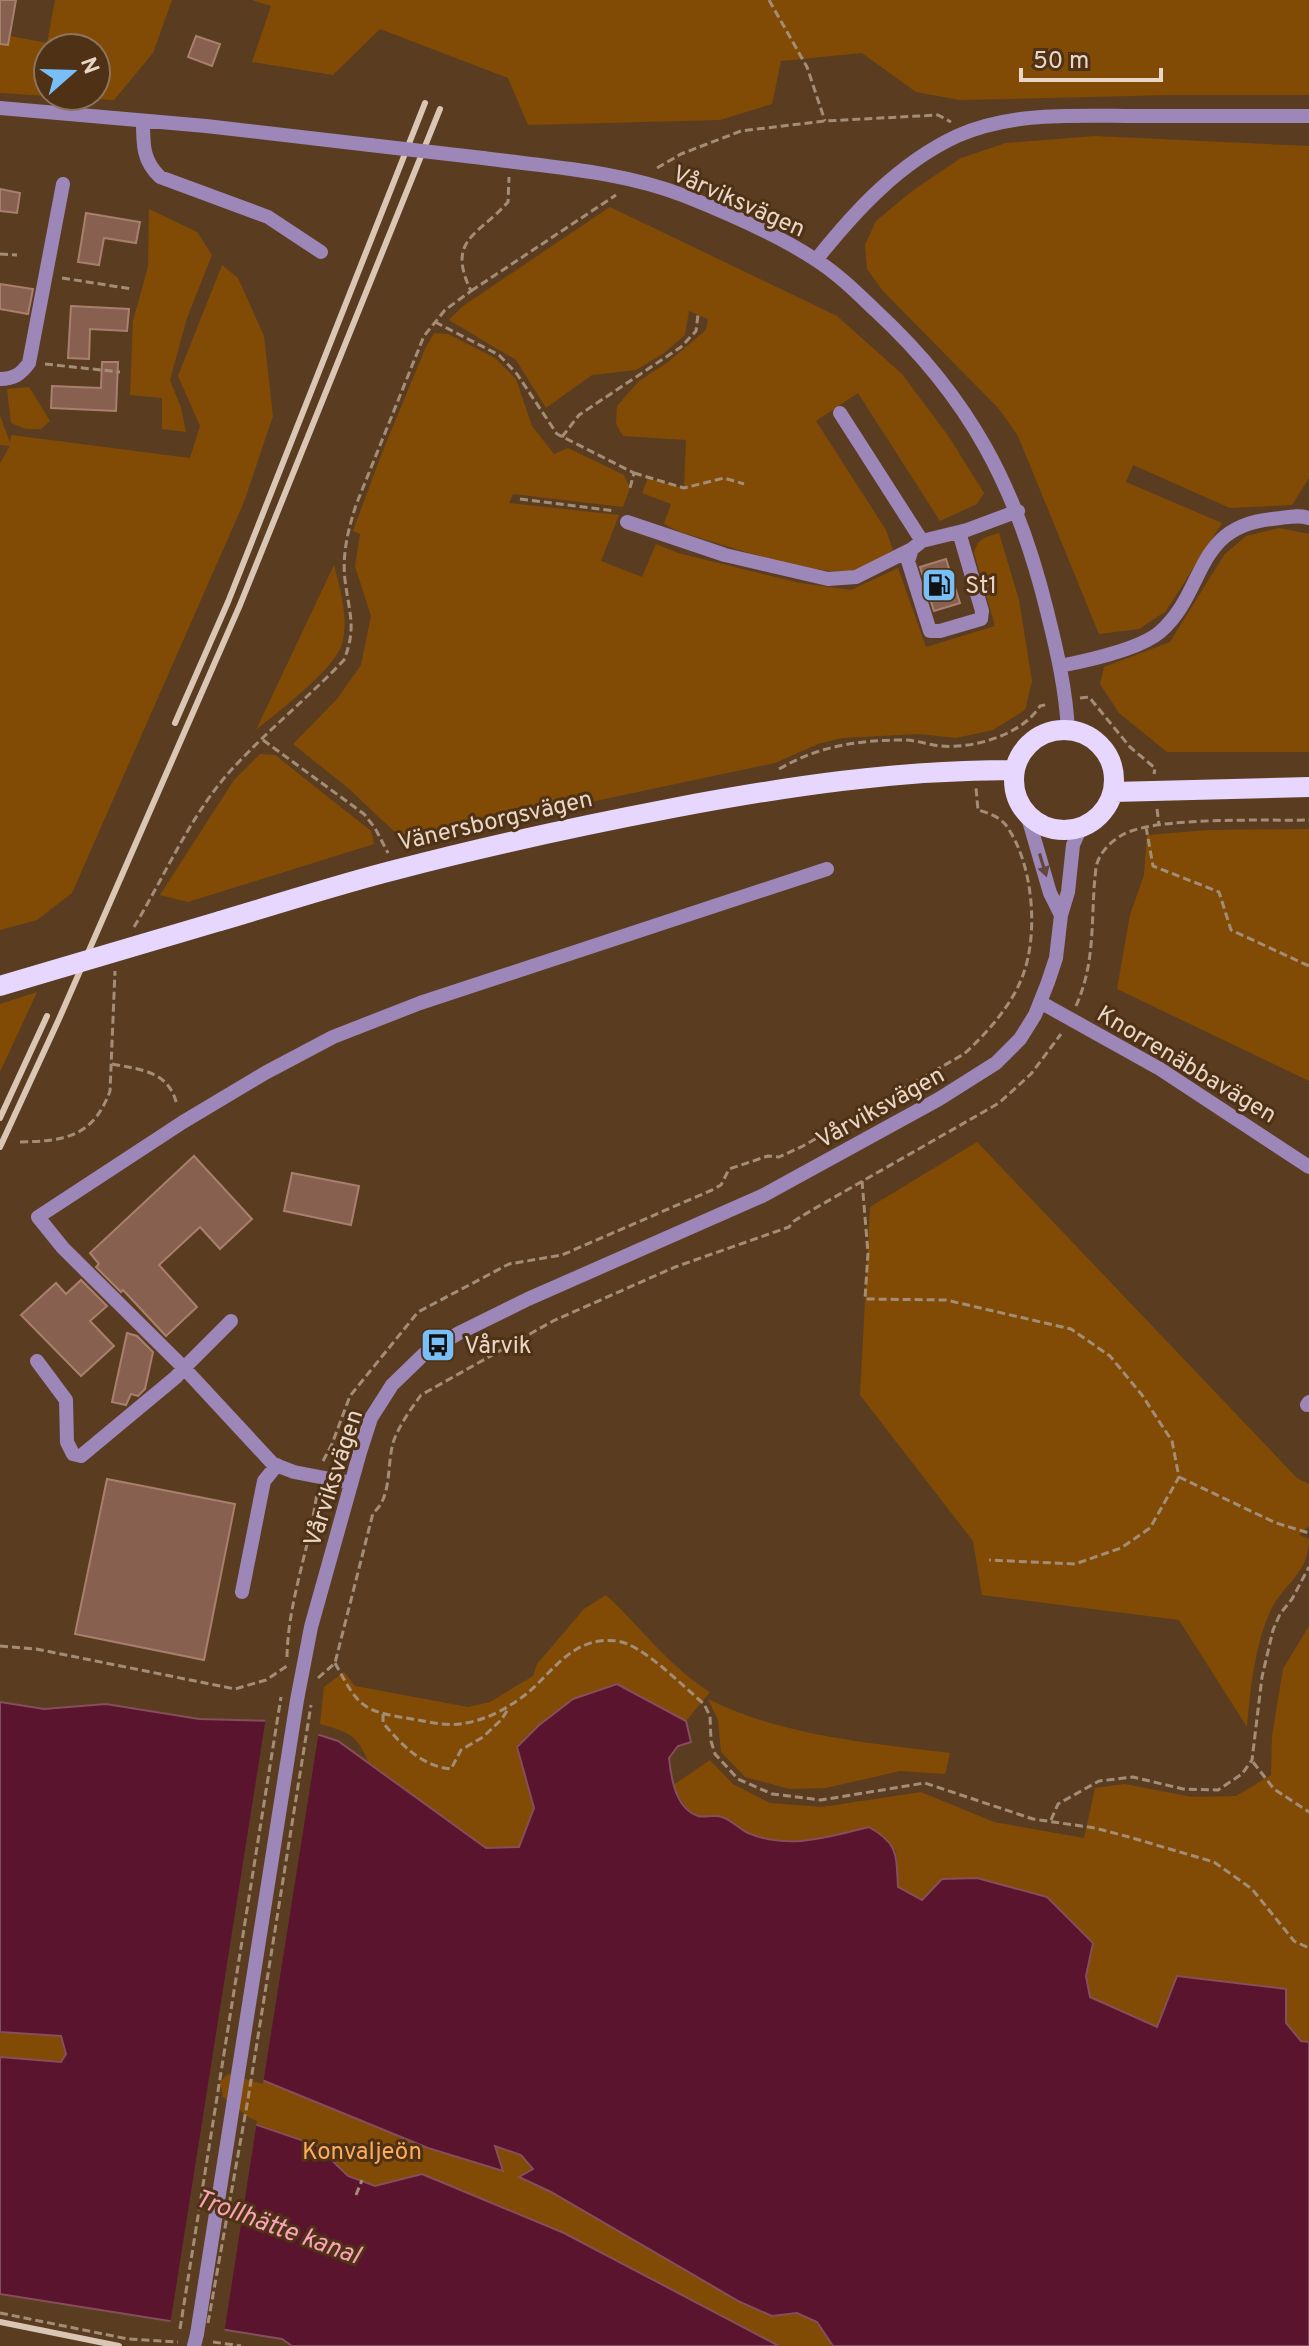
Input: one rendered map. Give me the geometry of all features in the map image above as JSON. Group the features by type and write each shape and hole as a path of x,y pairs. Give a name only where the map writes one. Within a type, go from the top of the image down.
{"main road":[{"path":"1068,731 1087,736 1107,755 1114,773 1113,792 1100,815 1081,827 1055,829 1027,814 1016,794 1015,770 1022,753 1034,740 1050,732 1068,731"},
{"name":"Vänersborgsvägen","path":"0,986 394,870 567,828 840,779 1015,770"},
{"path":"1113,792 1309,787"}],"street":[{"name":"Vårviksvägen","path":"0,108 370,145 611,177 684,195 816,260 905,338 933,369 967,415 996,464 1018,511 1036,565 1060,666 1068,731"},
{"path":"816,260 849,217 894,176 928,152 984,127 1028,118 1309,116"},
{"path":"143,122 143,148 150,167 160,177 268,217 321,252"},
{"path":"0,379 11,379 23,372 29,363 63,184"},
{"path":"840,413 917,545"},
{"path":"627,522 725,555 828,579 856,577 917,545 1018,511"},
{"path":"1060,666 1089,661 1157,634 1168,624 1213,549 1229,532 1244,524 1306,513"},
{"path":"917,545 908,561 930,631 981,619 982,611 959,532"},
{"name":"Vårviksvägen","path":"1027,814 1050,893 1061,915"},
{"name":"Vårviksvägen","path":"197,2339 304,1702 311,1627 371,1418 392,1385 424,1354 459,1333 528,1299 762,1196 939,1099 996,1063 1020,1039 1040,1002 1056,958 1073,845 1081,827"},
{"path":"351,1483 294,1472 277,1465 258,1449 184,1368 63,1248 38,1217 183,1122 333,1037 406,1008 827,869"},
{"name":"Knorrenäbbavägen","path":"1040,1002 1160,1069 1309,1167"},
{"path":"37,1361 66,1400 67,1442 73,1454 81,1456 176,1377 231,1321"},
{"path":"242,1592 264,1481 277,1465"}],"path":[{"path":"769,0 807,67 825,121"},
{"path":"651,172 681,154 741,131 825,121 938,115 951,122 958,136"},
{"path":"471,291 461,272 460,256 467,241 508,202 509,162"},
{"path":"133,928 168,863 215,791 235,767 344,660 352,641 353,624 345,580 347,532 424,336 445,310 623,190"},
{"path":"0,254 17,255"},
{"path":"46,275 132,289"},
{"path":"562,437 579,415 681,347 696,331 698,315"},
{"path":"435,322 499,355 517,374 541,414 562,437 634,473 684,488 724,478 744,484"},
{"path":"29,363 120,372"},
{"path":"630,488 634,473"},
{"path":"520,499 618,511 627,522"},
{"path":"1028,958 1032,902 1026,874 1004,823 978,810 972,744 1013,729 1035,714 1040,706 1089,697 1130,747 1155,768 1159,825"},
{"path":"263,740 364,814 388,853"},
{"path":"315,1682 335,1663 373,1513 381,1506 384,1496 393,1443 421,1395 553,1321 675,1267 782,1230 999,1103 1031,1074 1054,1045 1069,1018 1087,975 1093,938 1097,863 1103,851 1121,836 1159,825 1309,820"},
{"path":"1146,827 1153,866 1219,892 1231,930 1309,966"},
{"path":"20,1142 52,1141 76,1134 104,1108 110,1091 112,1000 117,963"},
{"path":"112,1064 160,1077 171,1087 183,1122"},
{"path":"862,1181 868,1253 865,1299 946,1300 1071,1329 1110,1356 1142,1395 1172,1441 1179,1477 1150,1528 1121,1548 1075,1564 989,1560"},
{"path":"1179,1477 1276,1523 1309,1533"},
{"path":"1050,1821 1058,1804 1099,1781 1133,1777 1183,1789 1218,1790 1242,1774 1252,1760 1262,1677 1273,1630 1309,1567"},
{"path":"335,1663 355,1699 371,1711 447,1725 481,1719 510,1705 531,1690 567,1654 596,1641 619,1641 642,1650 704,1704 710,1716 715,1754 738,1779 772,1794 821,1800 925,1783 1033,1819 1095,1828 1214,1862 1252,1889 1294,1941 1309,1948"},
{"path":"0,1646 36,1649 235,1689 266,1680 287,1666"},
{"path":"197,2339 248,2099 304,1702 313,1693"},
{"path":"178,2346 281,1697"},
{"path":"383,1714 383,1723 421,1760 439,1768 451,1769 461,1750 483,1737 501,1720 510,1705"},
{"path":"1252,1760 1274,1789 1309,1812"},
{"path":"356,2195 362,2180"},
{"path":"0,2313 164,2344 197,2339 241,2346"}],"green space":[{"path":"55,0 172,0 153,53 114,100 112,32 49,32"},
{"path":"252,0 1309,0 1309,95 960,100 916,92 862,53 781,61 772,104 720,120 528,125 508,78 380,29 333,75 252,62 271,6"},
{"path":"0,34 32,40 32,95 0,93"},
{"path":"1095,136 1309,146 1309,478 1292,505 1230,508 1133,465 1126,482 1222,523 1166,611 1139,629 1099,634 1018,436 999,409 883,291 867,269 865,245 876,221 912,191 961,158 1006,143"},
{"path":"610,207 837,316 902,374 949,437 984,493 977,504 940,521 858,393 816,421 886,530 893,550 888,554 867,566 849,571 813,569 680,532 664,524 671,504 642,493 648,478 684,488 686,440 623,436 616,424 617,406 639,381 668,362 706,330 708,319 689,311 685,335 664,353 636,370 592,375 546,408 516,360 449,320 463,306"},
{"path":"149,209 197,232 212,255 187,318 170,380 186,432 162,429 162,398 130,395 133,321 148,267"},
{"path":"222,265 238,278 264,336 273,416 244,502 72,893 37,920 0,930 0,463 10,446 0,445 0,415 10,443 11,435 190,458 200,426 178,376"},
{"path":"434,333 448,334 495,358 516,379 532,426 554,454 568,448 624,475 630,488 623,507 513,494 509,503 619,515 601,561 642,577 656,544 678,553 800,583 851,590 898,568 926,647 995,626 974,553 983,539 999,533 1019,600 1032,681 1025,710 993,730 956,738 919,734 842,738 818,744 775,763 402,842 348,788 293,744 337,699 361,665 371,616 355,566 360,534 353,531 382,453"},
{"path":"29,387 50,421 41,429 26,429 11,423 7,389"},
{"path":"1279,528 1309,534 1309,752 1167,752 1119,713 1100,684 1104,667 1170,642 1224,555 1246,536"},
{"path":"334,565 345,621 339,651 320,675 256,730"},
{"path":"260,754 275,755 371,831 374,844 188,902 160,895 234,780"},
{"path":"1309,829 1309,1081 1117,989 1130,915 1144,875 1147,835 1208,830"},
{"path":"37,992 0,1072 0,1004"},
{"path":"977,1142 1297,1478 1309,1484 1309,1526 1299,1535 1309,1539 1308,1551 1300,1570 1276,1601 1265,1623 1254,1667 1247,1727 1179,1620 982,1595 973,1541 860,1395 870,1207"},
{"path":"606,1595 668,1659 710,1692 686,1721 617,1684 518,1748 534,1808 520,1847 486,1848 369,1764 361,1747 351,1736 320,1724 324,1687 344,1672 355,1686 468,1707 490,1702 533,1676 537,1664 584,1609"},
{"path":"1309,1626 1309,2042 1301,2041 1286,2023 1177,1976 1157,2027 1089,1997 1086,1976 1092,1943 977,1878 942,1879 922,1900 898,1887 896,1851 869,1827 784,1843 747,1833 721,1816 698,1816 687,1808 672,1786 710,1760 733,1784 770,1803 822,1807 921,1792 994,1822 1084,1838 1095,1788 1125,1784 1192,1797 1236,1796 1271,1775 1272,1736 1283,1669"},
{"path":"708,1699 736,1712 796,1730 950,1753 945,1774 900,1771 826,1788 790,1789 745,1777 721,1752 718,1720"},
{"path":"0,2032 61,2036 66,2054 61,2062 0,2057"},
{"name":"Konvaljeön","path":"227,2069 262,2080 428,2148 503,2170 495,2145 521,2155 534,2169 520,2178 551,2192 772,2316 809,2318 833,2346 779,2346 564,2233 422,2174 375,2186 348,2176 316,2145 248,2121 220,2099 216,2081"}],"water":[{"name":"Trollhätte kanal","path":"617,1684 686,1721 691,1742 678,1746 669,1758 679,1799 690,1812 698,1816 722,1817 748,1833 778,1841 808,1840 869,1827 886,1839 894,1851 898,1887 922,1900 942,1879 977,1878 1047,1897 1093,1943 1086,1976 1090,1997 1157,2027 1177,1976 1286,1989 1286,2023 1301,2041 1309,2042 1309,2346 833,2346 817,2322 797,2313 772,2316 740,2302 551,2192 519,2177 533,2169 521,2155 495,2146 503,2171 428,2148 262,2080 227,2069 216,2081 220,2099 248,2122 316,2145 348,2176 375,2186 422,2174 564,2233 779,2346 292,2346 282,2339 0,2294 0,2057 61,2062 66,2054 61,2036 0,2032 0,1702 44,1709 106,1704 199,1719 276,1721 338,1741 486,1848 519,1847 534,1808 517,1747 573,1699"}],"pier":[{"path":"266,1717 276,1717 319,1731 263,2084 228,2074 220,2082 223,2097 257,2121 224,2334 170,2325"}],"building":[{"path":"0,0 16,0 8,45 0,44"},
{"path":"196,36 220,44 212,66 188,57"},
{"path":"0,189 20,193 17,213 0,211"},
{"path":"86,213 140,222 136,243 104,238 99,265 78,262"},
{"path":"0,284 33,289 28,314 0,309"},
{"path":"71,306 129,309 127,331 90,329 89,359 68,358"},
{"path":"102,362 118,362 116,411 51,408 52,386 101,388"},
{"name":"St1","path":"946,559 960,603 934,611 920,567"},
{"path":"194,1156 252,1219 220,1249 200,1227 159,1265 197,1307 166,1336 123,1290 121,1292 96,1267 99,1264 90,1253"},
{"path":"292,1173 359,1186 351,1225 284,1211"},
{"path":"81,1280 107,1306 90,1321 114,1346 81,1376 21,1315 56,1283 66,1294"},
{"path":"127,1333 137,1336 153,1352 145,1389 138,1396 131,1394 126,1405 112,1402"},
{"path":"107,1479 235,1504 204,1660 75,1634"}],"railway":[{"path":"175,723 228,602 425,103"},
{"path":"0,1147 240,605 440,109"},
{"path":"0,1118 47,1016"},
{"path":"0,2322 119,2346"}],"place":[{"name":"St1","path":"939,585"},
{"name":"Vårvik","path":"438,1345"}]}
